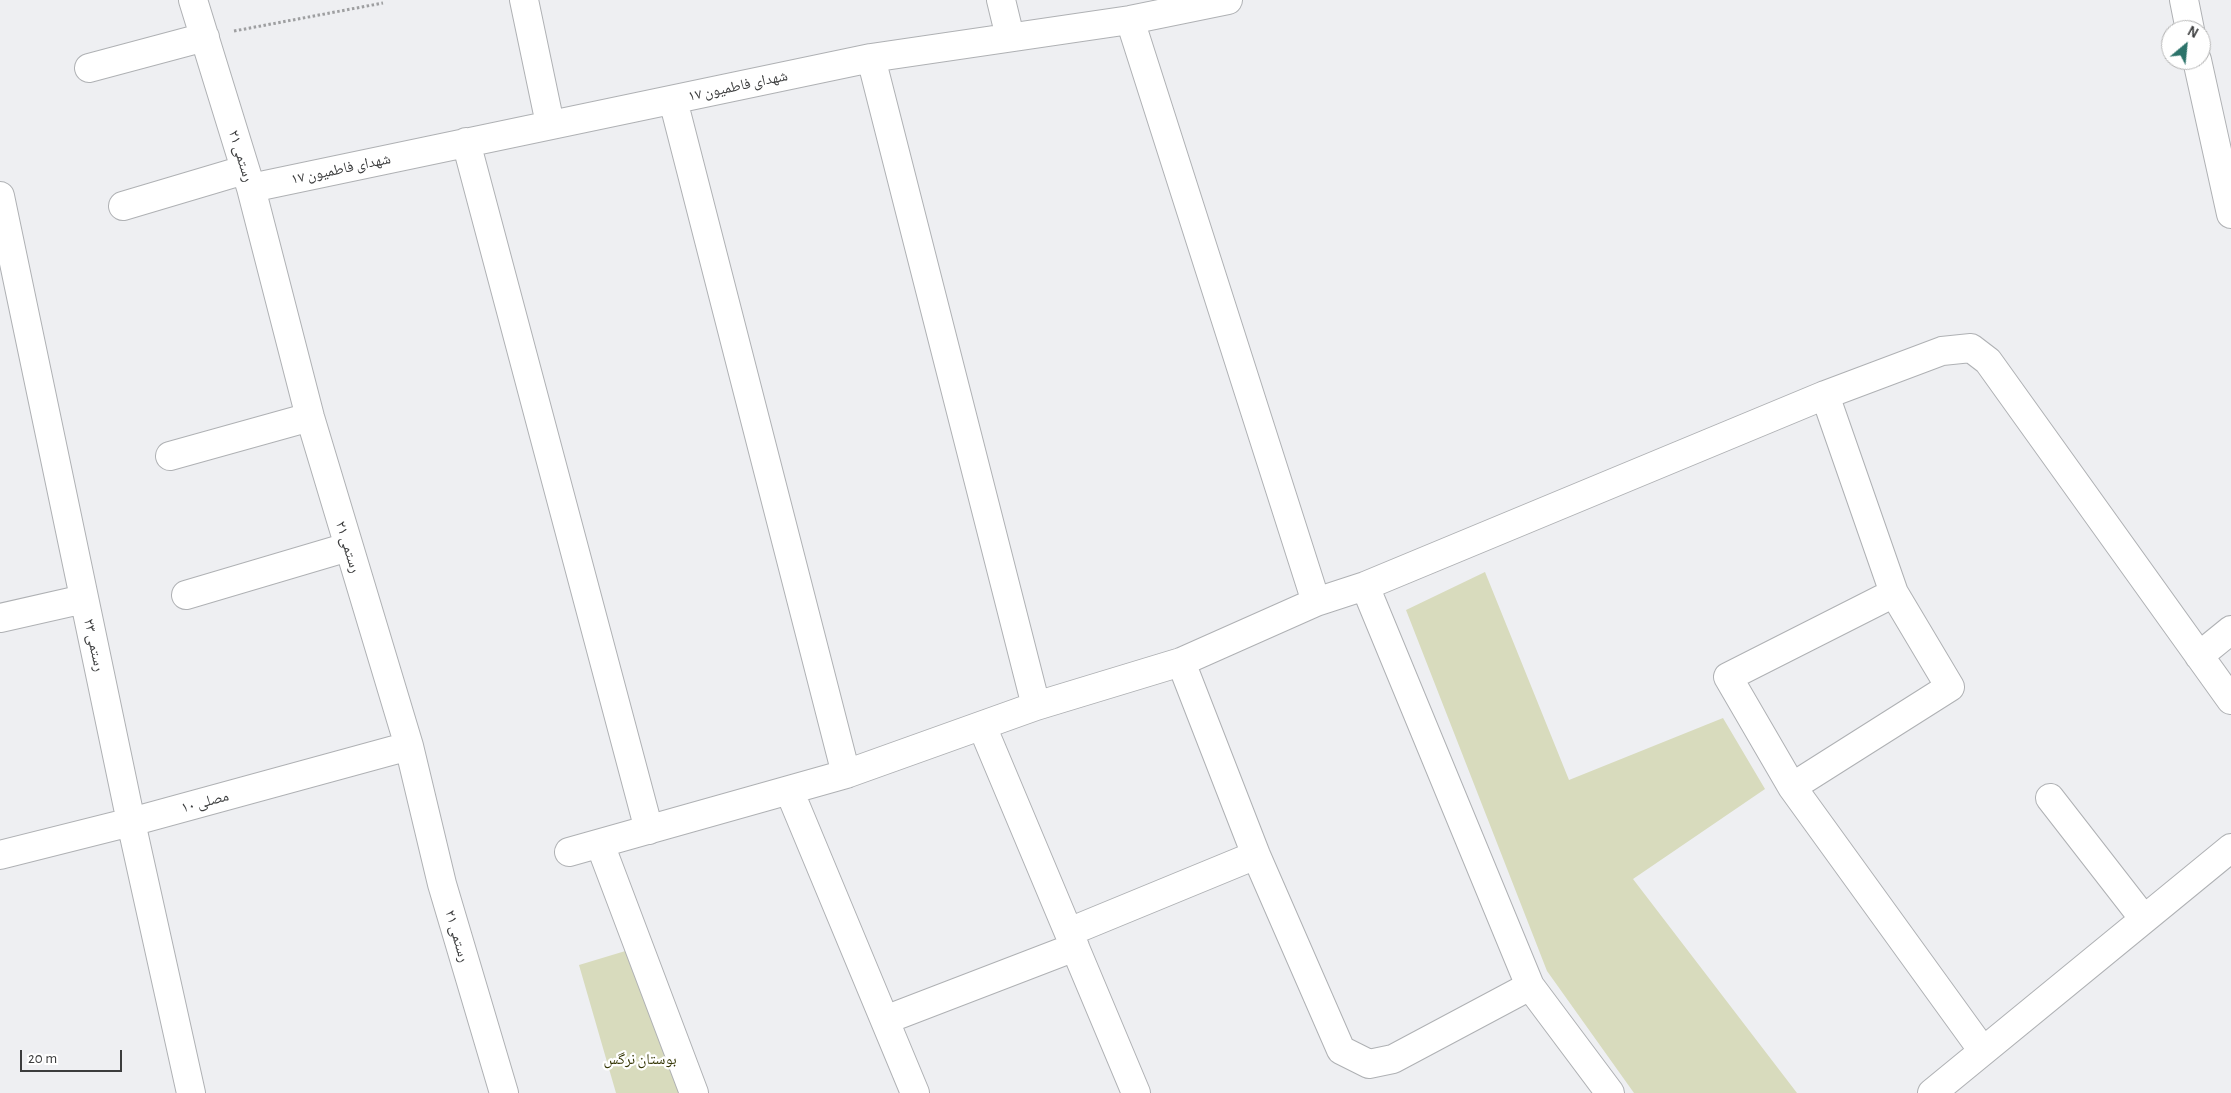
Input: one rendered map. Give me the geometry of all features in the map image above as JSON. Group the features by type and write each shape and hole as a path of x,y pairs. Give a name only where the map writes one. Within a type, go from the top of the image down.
{"street":[{"name":"رستمی ۲۱","path":"193,0 247,179 310,417 409,746 442,884 504,1093"},
{"path":"524,0 550,124"},
{"path":"1001,0 1010,38"},
{"name":"شهدای فاطمیون ۱۷","path":"123,206 247,179 466,142 871,58 1130,20 1228,0"},
{"path":"2184,0 2188,20"},
{"path":"1130,20 1316,602"},
{"path":"89,68 205,37"},
{"path":"871,58 1036,706"},
{"path":"2199,70 2231,214"},
{"path":"673,100 846,774"},
{"path":"466,142 649,830"},
{"name":"رستمی ۲۳","path":"0,196 131,822 191,1093"},
{"path":"569,852 846,774 1036,706 1181,662 1316,602 1365,586 1825,395 1942,351 1971,348 1988,361 2231,700"},
{"path":"1792,787 1950,687 1894,593 1825,395"},
{"path":"170,456 310,417"},
{"path":"186,595 348,548"},
{"path":"1365,586 1530,986 1610,1093"},
{"path":"1894,593 1728,677 1792,787 1983,1051"},
{"path":"0,618 84,598"},
{"path":"2199,656 2231,630"},
{"path":"1181,662 1256,855 1340,1050 1369,1064 1392,1059 1530,986"},
{"path":"982,726 1136,1093"},
{"name":"مصلی ۱۰","path":"0,855 131,822 409,746"},
{"path":"789,790 915,1093"},
{"path":"2050,798 2144,919"},
{"path":"600,844 694,1093"},
{"path":"1932,1093 2231,848"},
{"path":"885,1020 1072,940 1256,855"}],"path":[{"path":"205,37 384,3"}],"green space":[{"path":"1485,572 1569,780 1723,718 1765,789 1633,879 1797,1093 1634,1093 1547,971 1406,610"},
{"name":"بوستان نرگس","path":"632,949 687,1093 616,1093 579,965"}]}
